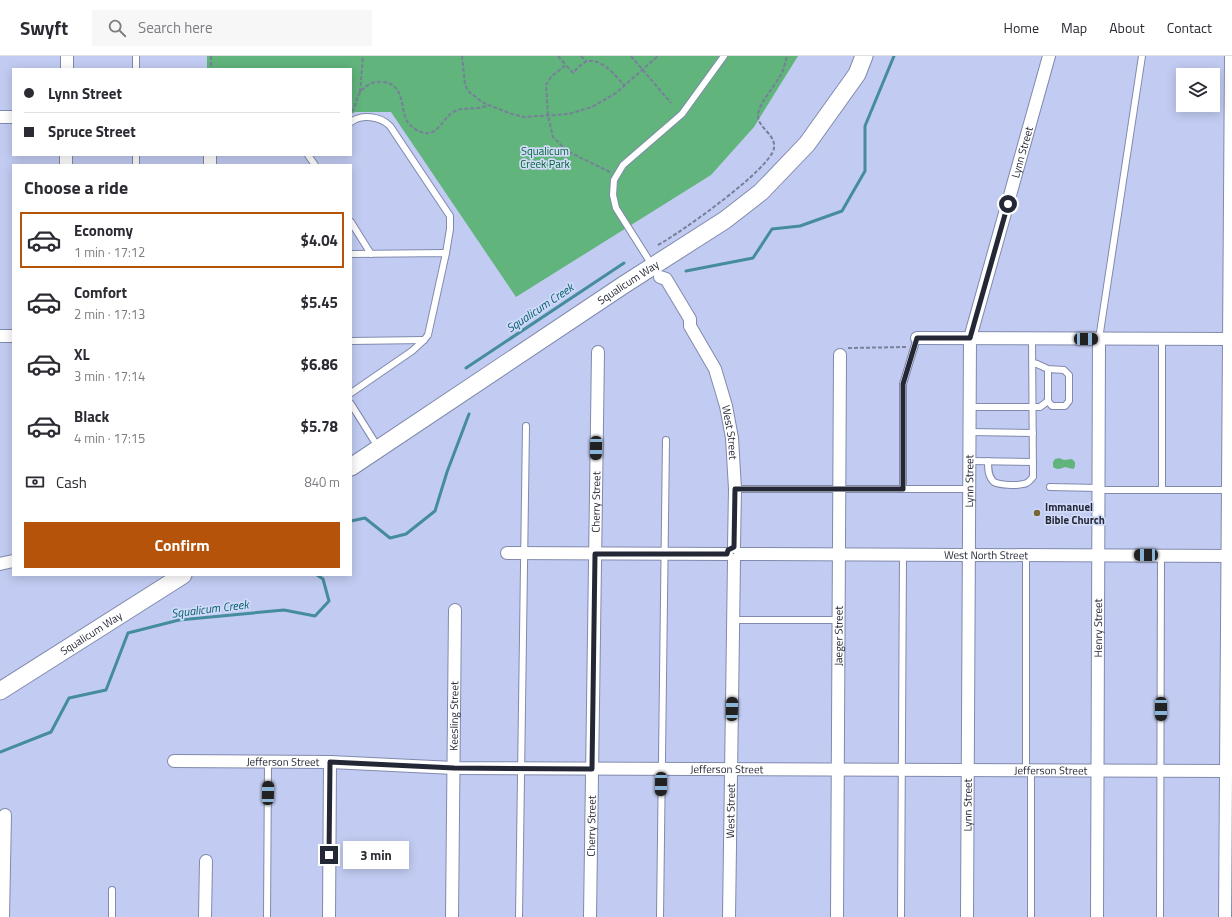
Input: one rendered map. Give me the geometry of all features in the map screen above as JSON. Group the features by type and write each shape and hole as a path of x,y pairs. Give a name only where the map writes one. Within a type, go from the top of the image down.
{"street":[{"path":"67,56 67,68"},
{"name":"Squalicum Way","path":"352,466 656,272 761,192 807,144 857,74 864,56"},
{"name":"Lynn Street","path":"967,917 970,338 1049,56"},
{"path":"1225,917 1229,771 1231,56"},
{"path":"0,117 12,118"},
{"name":"West Street","path":"656,272 659,283 683,323 690,326 715,369 726,406 732,438 735,489 729,917"},
{"path":"0,336 12,336"},
{"path":"916,342 970,338 1230,339"},
{"name":"Henry Street","path":"1097,917 1099,339"},
{"name":"Cherry Street","path":"590,917 598,352"},
{"name":"Jaeger Street","path":"837,917 840,355"},
{"name":"West North Street","path":"507,553 1230,556"},
{"path":"0,564 12,561"},
{"name":"Squalicum Way","path":"0,691 181,576"},
{"name":"Keesling Street","path":"452,917 455,610"},
{"name":"Jefferson Street","path":"174,761 330,762 454,768 1229,771"},
{"path":"328,917 330,762"},
{"path":"3,917 2,903 5,815"},
{"path":"205,917 206,862"}],"lane":[{"path":"136,56 136,68"},
{"path":"656,272 616,208 613,195 614,180 623,165 682,114 724,56"},
{"path":"1099,339 1142,56"},
{"path":"352,121 357,118 376,118 387,123 450,216 450,229 446,253 428,335 412,351 352,392"},
{"path":"352,224 371,254"},
{"path":"352,254 446,253"},
{"path":"988,461 988,471 991,478 995,482 1001,484 1024,484 1033,477 1032,339"},
{"path":"1162,339 1162,490"},
{"path":"352,341 424,340"},
{"path":"903,489 903,384 916,342"},
{"path":"1033,363 1048,369 1064,370 1069,375 1069,401 1065,406 1052,406 1048,401 1048,369"},
{"path":"970,407 1040,407 1048,401"},
{"path":"352,406 379,449"},
{"path":"520,917 526,426"},
{"path":"970,432 1033,433"},
{"path":"660,917 666,440"},
{"path":"970,461 1033,462"},
{"path":"1050,487 1230,490"},
{"path":"735,489 969,489"},
{"path":"901,917 903,555"},
{"path":"1026,555 1031,917"},
{"path":"1160,917 1161,555"},
{"path":"733,620 839,620"},
{"path":"267,917 268,762"},
{"path":"112,890 112,917"}],"path":[{"path":"211,56 211,68"},
{"path":"352,111 359,93 363,56"},
{"path":"462,56 466,88 474,96 488,105 501,111 519,116 548,116 580,112 592,107 603,101 624,85 658,56"},
{"path":"558,56 573,73 586,61"},
{"path":"581,56 586,61 597,62 604,65 611,70 624,85"},
{"path":"631,56 671,103"},
{"path":"658,245 732,193 758,172 771,156 774,142 760,124 758,112 781,75 787,56"},
{"path":"566,65 551,77 546,85 548,116 553,136 563,149 570,154 610,172"},
{"path":"359,93 365,87 375,82 390,84 401,96 405,116 409,124 419,132 426,134 433,132 450,114 456,111 468,108 483,108 488,105"},
{"path":"840,355 849,347 916,342"}],"green space":[{"name":"Squalicum Creek Park","path":"207,56 798,56 754,127 711,175 516,297 391,112 355,112 352,114 352,68 207,68"},
{"path":"1059,458 1064,460 1072,459 1075,462 1075,467 1073,469 1065,467 1059,469 1054,468 1053,462 1055,459"}],"waterway":[{"name":"Squalicum Creek","path":"686,271 753,258 772,229 800,226 842,211 865,171 865,126 894,56"},
{"name":"Squalicum Creek","path":"466,368 624,263"},
{"name":"Squalicum Creek","path":"352,521 365,518 390,538 406,534 435,511 447,472 469,414"},
{"name":"Squalicum Creek","path":"0,752 51,732 69,698 106,690 128,633 179,620 284,610 315,616 329,601 323,579 318,576"}],"place":[{"name":"Immanuel Bible Church","path":"1037,513"}],"route":[{"path":"329,855 330,762 454,768 592,769 595,554 727,554 727,551 730,548 734,547 735,489 903,489 903,384 917,338 970,338 1008,204"}]}
